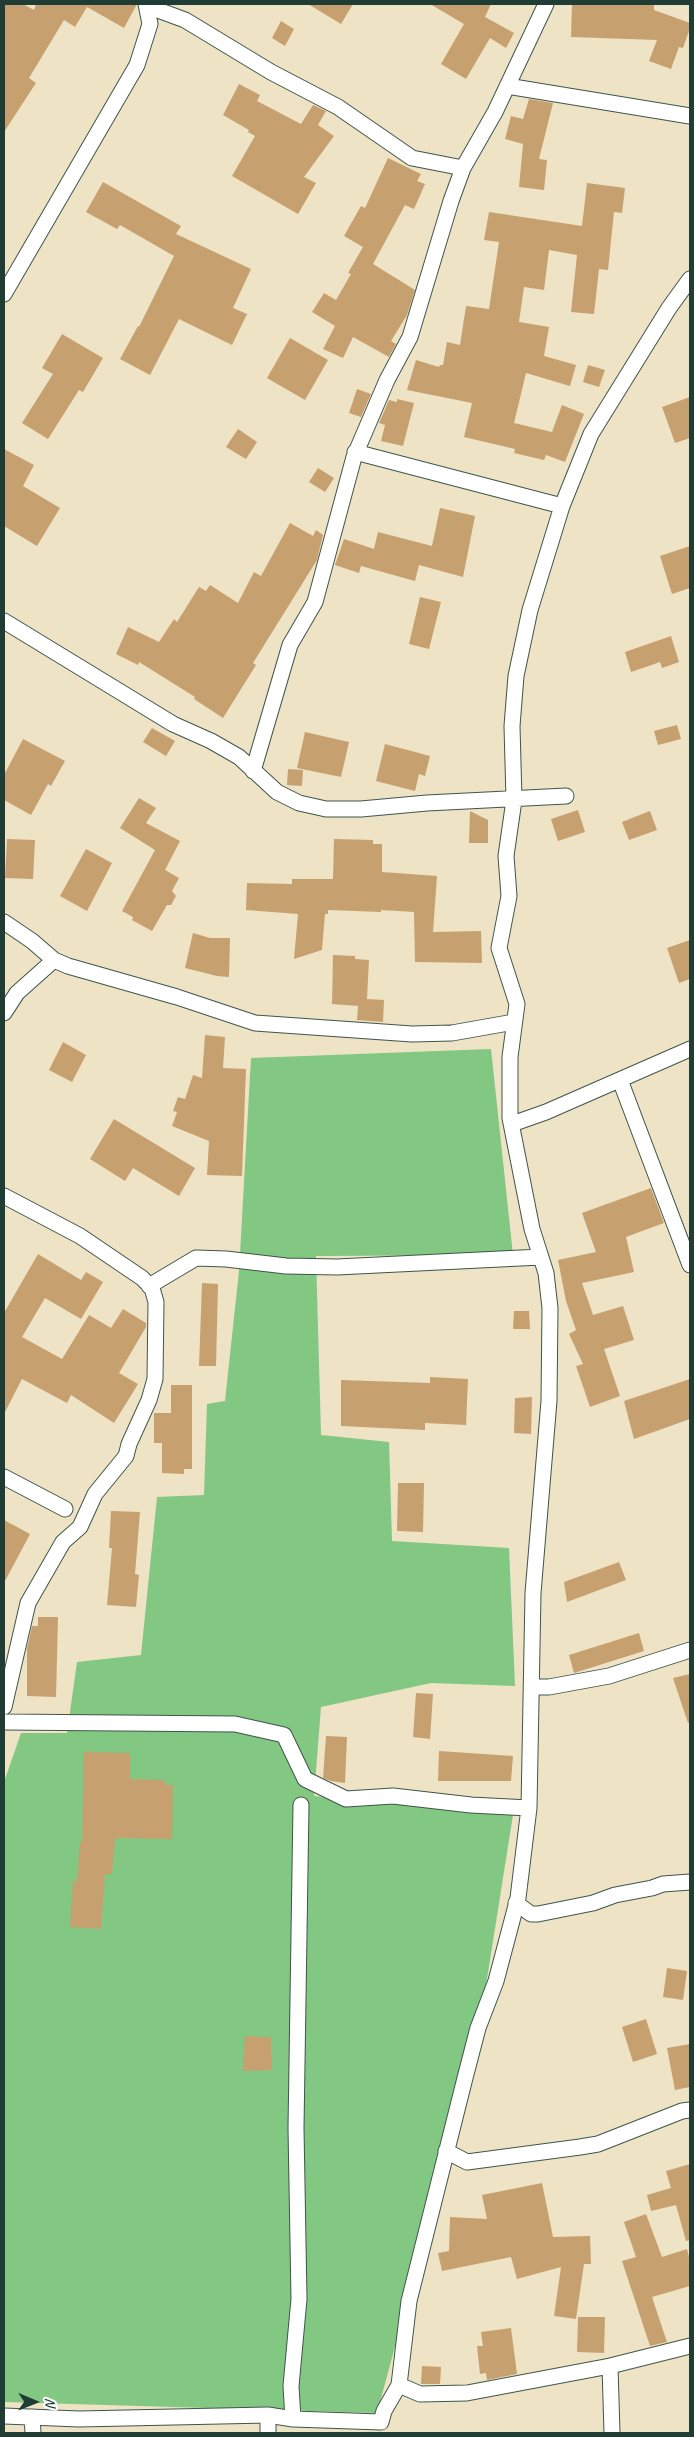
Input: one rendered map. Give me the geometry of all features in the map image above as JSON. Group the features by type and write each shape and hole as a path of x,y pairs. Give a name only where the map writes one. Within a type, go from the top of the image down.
{"street":[{"path":"253,771 290,645 315,602 355,452 387,380 410,337 451,201 463,168 495,112 546,4"},
{"path":"147,5 185,20 271,72 338,107 412,158 463,168"},
{"path":"4,294 137,65 150,24 147,5"},
{"path":"507,86 690,116"},
{"path":"4,2416 79,2419 268,2415 381,2428 384,2411 399,2385 409,2300 478,2028 496,1981 516,1904 529,1808 533,1593 549,1401 550,1308 546,1273 532,1229 512,1124 510,1057 517,1004 500,948 509,896 506,856 514,800 512,726 516,676 530,610 562,506 590,434 669,308 690,280"},
{"path":"355,452 562,506"},
{"path":"4,621 173,724 211,741 238,757 277,792 299,803 326,809 566,796"},
{"path":"4,922 32,941 54,960 255,1023 412,1034 452,1033 514,1022"},
{"path":"4,1013 17,994 54,960"},
{"path":"512,1124 546,1112 690,1049"},
{"path":"620,1080 690,1265"},
{"path":"4,1196 80,1236 142,1278 149,1286 156,1302 155,1379 149,1400 129,1444 126,1456 95,1494 80,1528 62,1542 28,1603 4,1707"},
{"path":"149,1286 196,1258 226,1259 286,1266 337,1267 541,1257"},
{"path":"4,1477 65,1508"},
{"path":"65,1508 95,1494"},
{"path":"65,1508 69,1537"},
{"path":"532,1687 549,1687 609,1676 690,1650"},
{"path":"4,1722 235,1724 284,1735 305,1780 346,1799 393,1796 471,1805 529,1808"},
{"path":"293,2419 291,2386 299,2299 296,2128 301,1805"},
{"path":"516,1904 531,1914 538,1914 592,1903 615,1895 664,1884 690,1882"},
{"path":"446,2151 467,2162 598,2144 682,2111 690,2110"},
{"path":"399,2385 420,2394 467,2393 610,2366 690,2346"},
{"path":"610,2366 612,2433"},
{"path":"268,2415 268,2433"},
{"path":"32,2417 32,2433"}],"green space":[{"path":"491,1049 513,1255 316,1256 321,1435 389,1442 392,1541 509,1548 515,1686 431,1683 321,1707 314,1796 513,1815 476,2048 377,2413 4,2402 4,1782 21,1733 67,1733 77,1662 141,1655 157,1497 204,1495 207,1404 225,1401 239,1271 251,1058"}],"building":[{"path":"4,4 23,4 34,10 36,4 137,4 124,28 87,7 75,27 64,20 29,78 36,83 4,132"},
{"path":"308,4 353,4 341,24"},
{"path":"430,4 491,4 485,17 514,33 506,48 490,38 466,79 441,64 464,24"},
{"path":"572,4 654,4 654,10 690,23 690,28 683,48 679,47 671,69 649,61 657,40 571,37"},
{"path":"281,21 294,29 285,46 272,38"},
{"path":"239,84 260,95 257,101 301,124 313,105 326,111 318,125 334,136 304,177 316,183 298,214 232,176 255,136 248,132 249,130 223,115"},
{"path":"529,99 553,103 539,159 547,160 544,190 519,187 523,144 505,139 511,116 523,119"},
{"path":"388,158 421,174 417,181 425,184 414,209 405,205 373,264 415,290 407,315 391,341 396,344 389,357 353,337 343,358 323,349 335,326 312,312 324,293 336,300 351,274 348,273 363,247 344,236 361,206 365,208"},
{"path":"103,182 181,226 176,234 251,269 233,308 247,314 232,345 179,319 150,375 120,359 139,327 174,256 120,225 117,229 86,212"},
{"path":"587,183 625,188 622,213 614,212 608,270 599,269 594,314 571,312 577,255 549,250 544,290 524,287 519,322 549,327 544,356 576,365 570,386 526,373 514,423 552,432 562,405 584,414 565,462 546,455 544,460 514,453 515,449 464,437 472,403 407,390 416,360 439,367 443,365 447,342 460,345 466,306 489,309 499,242 484,240 489,212 582,226"},
{"path":"62,334 103,358 83,392 79,390 48,439 22,423 53,374 42,368"},
{"path":"290,338 328,360 305,400 267,378"},
{"path":"588,365 605,370 599,387 583,382"},
{"path":"357,389 371,394 361,417 349,413"},
{"path":"690,397 690,438 675,443 662,407"},
{"path":"397,399 414,403 403,446 381,441 385,425 379,423 389,400 397,402"},
{"path":"238,429 257,442 246,459 226,447"},
{"path":"4,449 34,465 23,486 60,508 37,546 4,526"},
{"path":"318,468 334,478 325,492 309,482"},
{"path":"440,508 475,516 463,577 419,565 415,581 361,566 359,573 335,565 344,539 374,549 378,532 432,546"},
{"path":"290,523 313,536 316,530 323,535 317,560 253,663 256,665 223,718 194,699 195,697 139,662 138,665 116,654 128,627 159,642 174,619 177,622 199,587 206,591 210,585 238,603 254,572 261,576"},
{"path":"690,546 690,588 672,594 660,556"},
{"path":"420,597 441,602 429,649 409,644"},
{"path":"671,636 679,662 662,668 660,662 631,672 625,652"},
{"path":"677,725 681,739 658,745 654,731"},
{"path":"152,728 175,741 166,756 143,742"},
{"path":"305,732 349,742 341,777 297,768"},
{"path":"23,739 65,761 51,786 48,784 31,815 4,800 4,775"},
{"path":"385,744 430,756 425,776 419,774 415,791 376,781"},
{"path":"288,769 303,770 302,786 287,785"},
{"path":"139,798 156,808 146,823 180,841 165,870 179,878 172,891 176,896 171,905 167,905 152,931 132,920 133,917 122,911 155,850 120,828"},
{"path":"578,810 585,832 558,841 551,819"},
{"path":"470,811 488,820 488,843 469,843"},
{"path":"650,811 657,830 629,840 622,822"},
{"path":"7,839 35,840 33,879 5,878"},
{"path":"334,839 373,840 373,844 382,844 382,872 437,876 433,932 481,931 482,963 415,962 414,912 381,910 381,912 328,910 328,914 325,914 322,950 294,959 298,914 246,910 247,883 292,884 292,879 333,879"},
{"path":"86,849 112,863 87,911 60,896"},
{"path":"193,933 210,938 230,938 229,977 185,968"},
{"path":"690,940 690,979 679,983 667,948"},
{"path":"333,955 355,956 355,959 369,960 367,999 384,1000 383,1022 357,1020 358,1006 332,1004"},
{"path":"205,1035 225,1037 223,1068 246,1069 242,1176 207,1175 209,1141 172,1126 177,1112 173,1111 178,1097 185,1099 193,1075 202,1078"},
{"path":"63,1042 86,1055 72,1082 49,1070"},
{"path":"114,1119 195,1168 179,1196 133,1168 125,1181 90,1159"},
{"path":"651,1188 664,1223 626,1237 634,1272 582,1283 593,1315 623,1306 634,1340 604,1349 620,1396 590,1407 576,1366 583,1364 569,1334 576,1330 566,1301 558,1260 596,1252 582,1213"},
{"path":"38,1254 81,1280 86,1272 103,1282 81,1319 45,1298 22,1337 62,1359 89,1315 111,1328 123,1309 146,1323 146,1327 119,1373 138,1384 114,1423 71,1395 67,1403 22,1379 4,1414 4,1313"},
{"path":"202,1283 218,1284 216,1366 199,1366"},
{"path":"514,1311 529,1311 530,1329 513,1329"},
{"path":"430,1377 468,1379 466,1425 425,1423 425,1430 341,1426 341,1380 430,1383"},
{"path":"690,1379 690,1419 634,1439 624,1401"},
{"path":"171,1385 192,1385 192,1469 184,1469 184,1474 162,1473 162,1443 154,1443 154,1413 171,1413"},
{"path":"532,1397 531,1434 514,1433 515,1398"},
{"path":"398,1483 424,1483 423,1532 397,1531"},
{"path":"111,1511 140,1512 135,1574 139,1575 136,1607 107,1605 112,1548 109,1548"},
{"path":"4,1520 30,1534 4,1583"},
{"path":"619,1562 626,1580 567,1602 564,1582"},
{"path":"38,1617 58,1617 56,1697 27,1696 27,1648 32,1626 38,1626"},
{"path":"639,1633 644,1651 574,1673 569,1655"},
{"path":"690,1674 690,1722 688,1723 673,1678"},
{"path":"416,1693 433,1694 430,1739 413,1737"},
{"path":"326,1736 347,1737 345,1783 323,1778"},
{"path":"439,1751 513,1756 511,1781 438,1781"},
{"path":"84,1752 130,1753 130,1779 165,1780 165,1785 173,1785 172,1839 115,1838 112,1874 105,1874 101,1929 70,1927 73,1881 77,1881 80,1842 82,1842"},
{"path":"667,1968 687,1971 683,2000 663,1997"},
{"path":"646,2019 657,2054 633,2062 622,2027"},
{"path":"245,2036 271,2037 272,2070 243,2071"},
{"path":"690,2044 690,2087 675,2090 667,2048"},
{"path":"690,2164 690,2240 686,2241 676,2205 651,2211 647,2195 671,2188 666,2171"},
{"path":"542,2183 553,2237 590,2236 591,2264 584,2264 576,2319 554,2316 561,2267 517,2279 511,2257 442,2271 438,2253 449,2251 450,2217 487,2219 482,2195"},
{"path":"646,2214 662,2257 687,2249 690,2261 690,2286 652,2297 667,2342 650,2346 622,2261 636,2257 624,2222"},
{"path":"578,2317 605,2317 604,2353 577,2352"},
{"path":"511,2328 517,2374 487,2380 486,2373 480,2374 477,2346 483,2346 481,2332"},
{"path":"422,2366 441,2367 440,2384 421,2384"}]}
